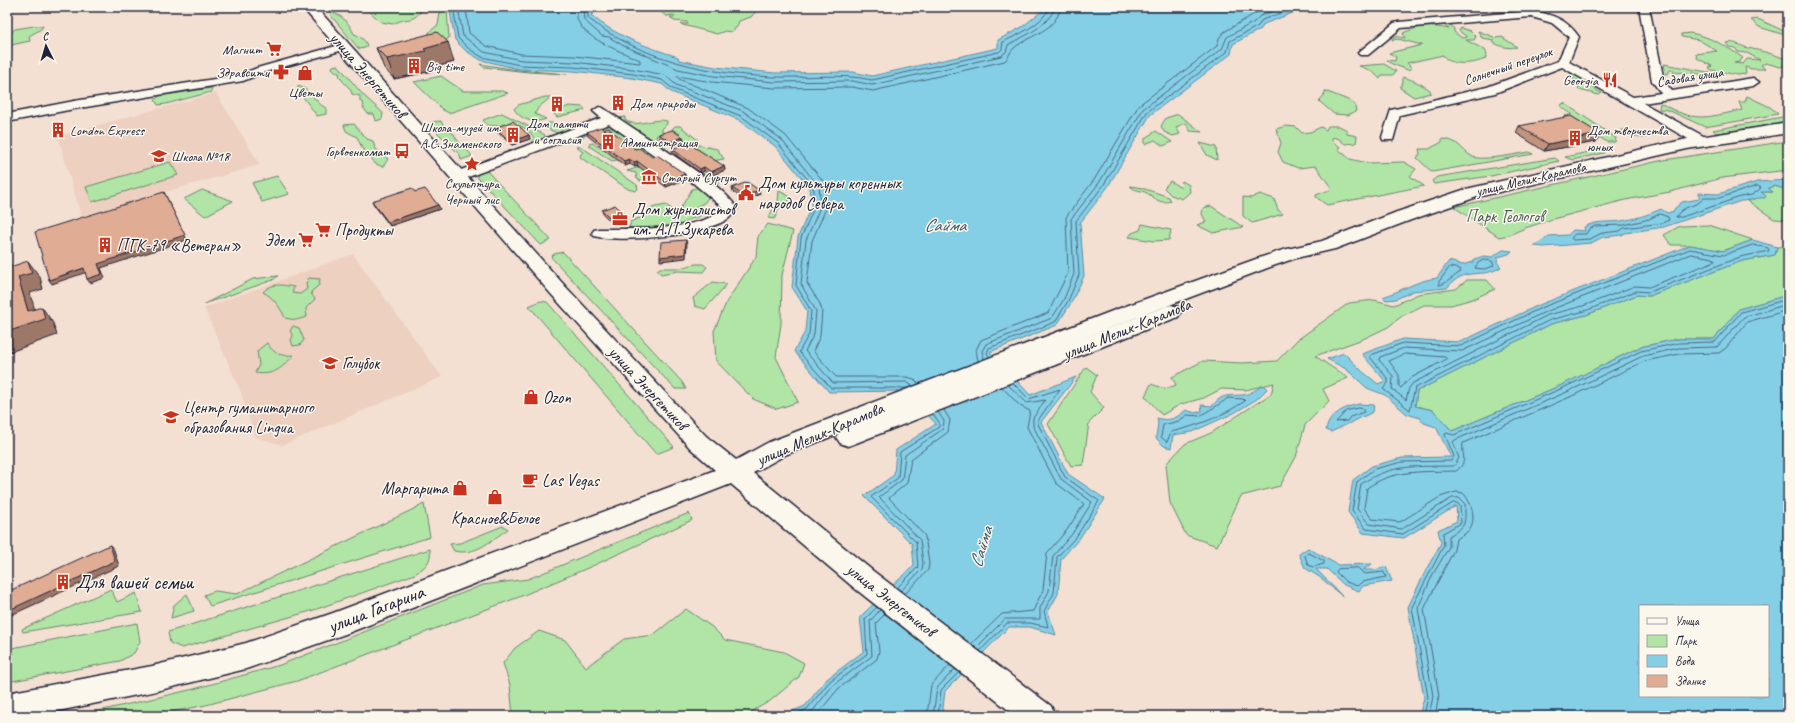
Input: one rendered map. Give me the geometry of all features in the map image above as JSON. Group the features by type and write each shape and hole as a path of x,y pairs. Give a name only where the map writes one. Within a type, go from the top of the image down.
{"main road":[{"name":"улица Энергетиков","path":"309,7 558,290 698,442 733,473 863,579 1035,711"},
{"name":"улица Мелик-Карамова","path":"733,473 1127,322 1275,272 1300,261 1328,245 1404,216 1472,193 1624,157 1702,141 1788,128"},
{"name":"улица Гагарина","path":"7,707 152,679 246,656 338,624 733,473"}],"street":[{"path":"1644,7 1658,81 1670,96"},
{"path":"1784,7 1788,9"},
{"name":"Солнечный переулок","path":"1364,53 1398,25 1532,14 1548,16 1568,28 1574,37 1563,63 1491,90 1395,113 1388,137"},
{"path":"7,118 74,105 231,81 343,47"},
{"path":"1563,63 1702,141"},
{"name":"Садовая улица","path":"1631,101 1753,82"},
{"path":"599,111 706,185 728,203 730,208 728,212 721,216 683,229 651,234 599,232"},
{"path":"458,176 610,119"}],"shaded area":[{"name":"Школа №18","path":"216,93 260,165 81,216 58,136"},
{"name":"Голубок","path":"353,254 442,377 283,445 255,437 240,390 204,308"}],"green space":[{"path":"371,7 423,8 413,18 393,24 381,22 369,11"},
{"path":"441,7 449,7 447,11 449,38 446,40 429,37 429,32 438,25"},
{"path":"655,7 677,7 675,8 678,9 680,7 715,7 718,9 717,11 720,11 720,7 763,7 757,10 751,17 739,21 737,27 731,32 725,31 717,34 683,25 681,24 688,24 687,22 674,21 670,17 674,17 674,15 666,16"},
{"path":"332,12 348,23 354,34 363,39 367,45 365,48 359,49 332,17 330,14"},
{"path":"1758,19 1788,33 1788,36 1759,27 1751,20"},
{"path":"1444,25 1451,25 1454,32 1462,38 1467,37 1459,31 1461,28 1470,31 1476,37 1474,40 1466,40 1485,50 1487,54 1485,59 1469,63 1456,63 1446,59 1443,55 1407,63 1412,68 1408,70 1392,64 1387,60 1395,61 1396,57 1389,53 1422,45 1398,39 1392,40 1394,36 1405,38 1403,33 1426,27 1449,29"},
{"path":"43,26 41,29 29,36 30,41 11,45 8,35 15,29"},
{"path":"1478,31 1496,38 1502,37 1517,47 1513,48 1498,45 1492,42 1494,40 1482,38"},
{"path":"1690,33 1718,42 1743,58 1739,62 1734,63 1743,64 1747,59 1760,60 1747,53 1738,52 1735,48 1729,47 1726,43 1735,43 1778,56 1788,60 1788,65 1780,67 1766,63 1761,65 1765,69 1752,69 1745,67 1746,74 1737,75 1712,70 1709,68 1712,66 1697,58 1696,54 1717,51 1699,40 1682,37 1681,34"},
{"path":"480,64 518,70 567,74 528,72 484,67"},
{"path":"1384,64 1396,71 1393,75 1382,75 1380,79 1372,71 1359,66"},
{"path":"1664,64 1718,74 1715,78 1710,78 1705,75 1692,73 1673,73 1675,70 1670,70 1668,74 1666,74"},
{"path":"338,65 363,95 383,113 382,119 376,121 374,114 368,114 363,107 364,104 360,101 360,96 352,94 341,79 339,73 332,68 333,66"},
{"path":"1570,73 1596,87 1596,90 1602,93 1599,95 1579,90 1578,84 1581,82 1573,79"},
{"path":"441,76 463,91 502,91 508,93 449,113 443,110 414,82"},
{"path":"1403,77 1424,86 1430,90 1431,93 1414,97 1400,88 1403,82"},
{"path":"298,86 310,93 322,106 326,108 326,114 317,116 298,90"},
{"path":"212,88 211,92 166,104 158,105 155,100 159,96"},
{"path":"1325,91 1348,100 1355,105 1356,111 1348,115 1334,114 1319,101 1325,94"},
{"path":"1747,96 1770,107 1778,114 1705,127 1668,110 1659,109 1660,103 1683,114 1708,117 1742,110 1739,102 1745,102"},
{"path":"545,97 551,97 538,108 535,114 546,119 537,121 528,120 520,116 514,109 518,105"},
{"path":"1564,103 1616,138 1615,142 1607,142 1565,116 1572,114 1561,107"},
{"path":"569,106 583,107 585,110 557,117 554,114 557,111"},
{"path":"502,113 545,135 544,139 535,144 531,142 534,138 529,132 518,125 487,125 483,120"},
{"path":"1178,114 1202,132 1190,131 1186,123 1176,127 1180,134 1173,136 1164,132 1161,126 1166,118"},
{"path":"1788,116 1788,121 1779,124 1716,133 1713,130"},
{"path":"625,117 625,120 635,123 656,120 667,121 667,124 662,129 662,133 656,136 657,139 666,147 661,149 618,120 618,118"},
{"path":"596,119 596,122 560,134 545,128 548,123 568,127 576,126"},
{"path":"441,121 445,129 454,134 472,156 461,160 460,155 431,126 432,122"},
{"path":"354,124 367,139 373,141 375,148 388,159 383,167 374,163 370,154 364,152 357,137 346,131 344,125"},
{"path":"603,125 622,132 658,157 653,157 646,153 612,161 589,146 589,144 593,143 603,150 610,152 628,145 618,136 608,132 597,132 576,139 568,139 568,136"},
{"path":"675,126 680,126 698,140 689,145 679,133 672,129"},
{"path":"1286,126 1296,127 1302,133 1310,132 1321,127 1326,130 1328,126 1339,126 1347,130 1347,134 1357,136 1356,143 1345,144 1339,139 1332,137 1332,141 1340,147 1338,149 1350,159 1367,163 1404,162 1416,169 1410,176 1424,186 1327,205 1316,197 1316,195 1332,189 1316,166 1298,168 1283,162 1278,152 1281,143 1276,129"},
{"path":"1626,129 1642,134 1655,132 1657,135 1642,138 1620,131"},
{"path":"1156,131 1172,142 1163,146 1155,140 1145,144 1145,138"},
{"path":"1442,139 1453,141 1473,157 1478,158 1500,157 1529,152 1533,154 1432,172 1417,158 1420,154 1419,149 1429,149 1442,142"},
{"name":"Парк Геологов","path":"1788,141 1788,170 1722,178 1670,192 1625,200 1553,219 1509,235 1499,237 1454,207 1664,160"},
{"path":"1200,143 1216,147 1217,160 1207,155"},
{"path":"698,145 717,149 724,159 706,162 697,170 710,177 721,177 717,185 711,185 679,164"},
{"path":"580,146 637,185 638,189 635,191 628,189 581,158 580,155 583,152 576,147"},
{"path":"1603,149 1604,153 1572,160 1565,157"},
{"path":"1555,158 1559,161 1491,176 1434,184 1432,181 1437,177"},
{"path":"170,162 178,175 92,202 86,187"},
{"path":"670,166 692,179 690,181 684,181 674,173 662,173 641,181 637,179 636,173 627,171 640,167"},
{"path":"487,171 551,240 541,245 477,177 478,172"},
{"path":"277,176 289,194 262,202 252,183"},
{"path":"1170,181 1181,188 1182,181 1189,185 1190,192 1182,199 1171,195 1164,188"},
{"path":"1130,186 1142,188 1169,197 1171,201 1163,202 1157,200 1145,192 1135,190"},
{"path":"1774,186 1785,189 1788,187 1788,220 1774,219 1748,201 1758,197 1760,192 1772,192 1767,188"},
{"path":"701,187 710,195 704,203 695,207 701,215 699,217 687,220 685,224 644,230 629,229 631,221 643,217 650,208 666,205 676,212 680,209 692,189"},
{"path":"202,190 233,201 205,216 184,199"},
{"path":"779,191 789,196 789,202 777,210 777,215 774,219 768,218 778,201"},
{"path":"1260,194 1274,199 1278,210 1283,214 1252,223 1243,216 1243,197 1251,198"},
{"path":"1211,206 1243,227 1213,233 1197,225 1206,222 1202,214 1203,208"},
{"path":"768,224 793,231 782,275 781,324 776,357 798,402 777,409 753,399 716,361 714,331 727,301 756,257 758,236"},
{"path":"1142,224 1171,230 1169,240 1154,241 1129,237 1132,233 1140,230"},
{"path":"1708,225 1753,240 1723,251 1690,245 1671,245 1664,235 1680,226"},
{"path":"1788,246 1788,295 1739,309 1714,339 1678,339 1640,347 1564,384 1452,431 1433,410 1415,406 1417,391 1551,324 1586,315 1637,295 1649,296 1742,261 1775,255 1777,247"},
{"path":"563,252 682,382 686,389 675,389 551,257 554,254"},
{"path":"695,264 703,264 707,267 703,272 678,271 661,274 657,270 660,268 680,268"},
{"path":"278,276 273,280 204,304 253,279"},
{"path":"309,278 320,279 319,285 311,292 315,299 306,308 307,317 296,320 285,318 276,303 263,292 274,285 282,285 294,287 292,293 300,294 307,289 306,283"},
{"path":"1467,280 1487,280 1495,289 1473,299 1451,305 1424,305 1402,316 1388,327 1363,339 1315,356 1348,378 1323,389 1329,401 1305,425 1296,457 1280,486 1241,496 1217,546 1186,535 1170,503 1166,464 1185,444 1211,433 1271,394 1274,383 1246,390 1221,389 1204,398 1181,404 1162,415 1145,396 1151,384 1165,389 1176,385 1172,377 1203,361 1242,363 1277,361 1297,340 1349,303 1374,300 1394,305 1418,294 1456,289"},
{"path":"713,282 727,284 705,309 695,306 693,298"},
{"path":"540,301 547,302 674,447 656,454 529,306"},
{"path":"293,326 299,328 304,340 300,345 293,346 291,340 293,336 290,331"},
{"path":"267,343 278,354 294,355 286,364 273,372 262,374 255,373 259,365 257,351"},
{"path":"1086,367 1097,375 1090,392 1104,408 1089,423 1083,465 1071,466 1048,424"},
{"path":"424,504 430,537 210,606 204,595 215,591 237,594"},
{"path":"689,513 692,520 590,567 519,597 297,681 206,705 151,716 77,716 194,689 280,665 483,585 528,579"},
{"path":"503,526 508,529 489,543 476,549 462,552 454,551 450,544 460,543"},
{"path":"430,549 429,561 415,574 314,610 182,648 170,643 168,632"},
{"path":"111,589 117,602 136,593 142,612 23,632 22,629"},
{"path":"187,594 194,611 171,618 174,605"},
{"path":"686,609 712,627 725,640 784,652 804,663 799,677 770,701 744,716 513,716 510,685 503,663 515,648 539,631 565,640 586,667 624,639 653,635"},
{"path":"137,623 140,642 134,653 120,661 7,682 7,649"}],"water":[{"name":"Сайма","path":"452,7 592,7 594,13 591,15 610,29 643,45 678,57 679,60 715,67 775,73 853,72 872,76 998,48 998,40 1022,27 1047,7 1308,7 1264,24 1261,29 1233,44 1231,54 1150,115 1107,188 1080,223 1084,276 1071,303 1057,325 990,352 1030,395 1076,377 1041,422 1068,474 1105,499 1079,539 1061,559 1058,594 1048,612 1056,635 1030,627 1009,627 945,691 942,716 780,716 805,706 827,679 864,651 860,617 914,565 912,544 864,496 894,475 896,450 936,424 906,391 829,392 794,351 805,332 807,311 792,287 798,237 812,204 810,188 775,146 739,120 671,92 662,84 632,78 573,71 519,69 481,60 466,51 455,40 450,11"},
{"path":"1788,180 1788,187 1785,189 1774,186 1768,188 1773,192 1761,192 1766,196 1765,198 1741,201 1664,227 1603,237 1591,243 1544,247 1534,246 1549,236 1568,235 1573,230 1585,231 1584,227 1594,223 1631,219 1661,209 1667,213 1674,211 1674,209 1682,202 1699,199 1699,193 1718,194 1757,182"},
{"path":"1753,240 1777,247 1775,255 1742,261 1649,296 1637,295 1586,315 1551,324 1417,391 1415,406 1433,410 1452,431 1564,384 1640,347 1678,339 1714,339 1739,309 1788,295 1788,716 1419,716 1424,698 1408,607 1441,543 1438,530 1457,521 1456,506 1404,538 1363,533 1348,512 1353,480 1372,466 1402,458 1451,457 1436,427 1424,423 1420,418 1407,414 1385,395 1367,388 1346,369 1327,359 1344,353 1363,372 1378,384 1385,381 1362,354 1403,339 1460,342 1539,305 1690,245 1723,251"},
{"path":"1503,250 1512,251 1509,254 1498,257 1497,262 1501,267 1494,271 1461,277 1447,288 1413,291 1396,299 1386,300 1383,297 1416,283 1437,278 1449,261 1462,265 1473,262 1474,259 1484,256 1492,257"},
{"path":"1263,385 1267,389 1257,399 1234,413 1192,432 1173,435 1171,448 1164,446 1156,438 1158,423 1157,418 1165,420 1173,418 1186,410 1195,413 1202,411 1201,405 1212,406 1223,397 1230,395 1243,395"},
{"path":"1359,404 1374,405 1373,412 1331,432 1326,430 1330,420 1338,412"},
{"path":"1308,548 1338,565 1372,564 1363,570 1375,570 1386,567 1392,581 1363,586 1359,591 1344,585 1327,569 1316,569 1344,598 1321,578 1305,568 1299,554"}],"building":[{"path":"437,32 448,42 424,49 426,51 387,59 376,48"},
{"path":"1571,116 1600,134 1548,144 1519,126"},
{"name":"Школа-музей им. А.С.Знаменского","path":"513,121 529,135 511,142 495,128"},
{"path":"601,127 604,130 608,128 635,149 639,148 652,157 657,155 685,174 665,182 637,161 634,162 629,159 624,161 587,132"},
{"path":"672,130 683,137 670,142 659,134"},
{"path":"688,143 724,166 711,172 704,167 700,169 672,149"},
{"path":"747,182 759,190 744,196 732,188"},
{"path":"412,188 415,192 425,189 438,205 388,222 372,201"},
{"name":"ПГК-79 «Ветеран»","path":"164,192 185,235 98,264 102,274 87,279 84,268 49,280 35,232"},
{"path":"615,205 626,215 613,221 602,210"},
{"path":"686,240 685,254 660,257 661,242"},
{"path":"28,261 32,273 18,277 28,311 42,307 45,319 7,332 7,268"},
{"name":"Для вашей семьи","path":"110,545 115,561 7,611 7,592"}],"place":[{"name":"Магнит","path":"274,49"},
{"name":"Big time","path":"414,66"},
{"name":"Здравсити","path":"281,72"},
{"name":"Цветы","path":"305,73"},
{"name":"Georgia","path":"1610,80"},
{"name":"Дом природы","path":"618,103"},
{"name":"Дом памяти и согласия","path":"557,104"},
{"name":"London Express","path":"58,130"},
{"name":"Школа-музей им. А.С.Знаменского","path":"513,135"},
{"name":"Дом творчества юных","path":"1575,138"},
{"name":"Администрация","path":"608,142"},
{"name":"Горвоенкомат","path":"402,151"},
{"name":"Школа №18","path":"159,156"},
{"name":"Скульптура Черный лис","path":"472,164"},
{"name":"Старый Сургут","path":"649,177"},
{"name":"Дом культуры коренных народов Севера","path":"746,193"},
{"name":"Дом журналистов им. А.П.Зукарева","path":"620,219"},
{"name":"Продукты","path":"323,230"},
{"name":"Эдем","path":"306,240"},
{"name":"ПГК-79 «Ветеран»","path":"105,245"},
{"name":"Голубок","path":"330,363"},
{"name":"Ozon","path":"531,397"},
{"name":"Центр гуманитарного образования Lingua","path":"171,417"},
{"name":"Las Vegas","path":"530,480"},
{"name":"Маргарита","path":"460,488"},
{"name":"Красное&Белое","path":"495,497"},
{"name":"Для вашей семьи","path":"63,582"}]}
